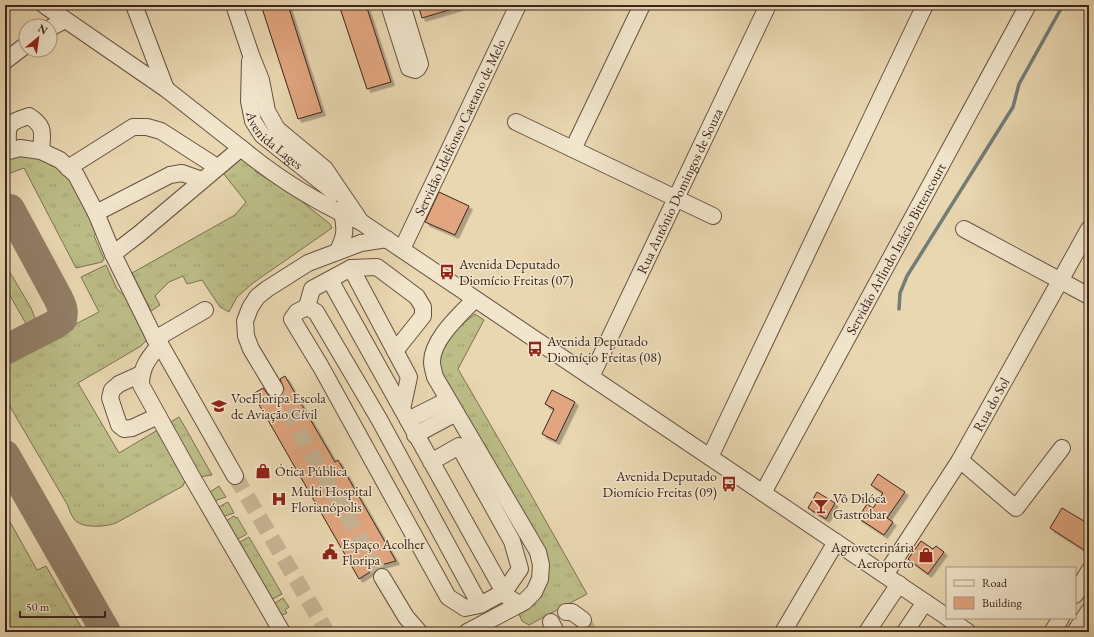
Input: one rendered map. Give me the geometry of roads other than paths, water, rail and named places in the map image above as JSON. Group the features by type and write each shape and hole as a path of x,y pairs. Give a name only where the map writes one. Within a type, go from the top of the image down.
{"street":[{"path":"44,5 65,20 152,70"},
{"path":"134,5 152,70 166,89 260,163 296,189 344,207 361,222 946,617"},
{"name":"Avenida Lages","path":"234,5 261,80 267,111 277,129 325,169 344,207"},
{"path":"389,5 409,68 415,70 420,64 402,5"},
{"name":"Servidão Idelfonso Caetano de Melo","path":"402,249 518,5"},
{"path":"573,149 642,5"},
{"name":"Rua Antônio Domingos de Souza","path":"591,377 768,5"},
{"path":"710,457 925,5"},
{"name":"Servidão Arlindo Inácio Bittencourt","path":"763,492 1028,5"},
{"path":"58,24 65,20"},
{"path":"5,61 18,51"},
{"path":"41,151 42,128 37,120 29,116 13,121 8,129 7,151 20,148 41,151 60,160 76,175 96,213 113,254 158,341 235,476"},
{"path":"516,122 713,216"},
{"path":"68,168 133,127 147,127 161,131 217,167"},
{"path":"113,254 241,148"},
{"path":"96,213 170,175 182,173 202,180"},
{"path":"338,251 344,238 344,207"},
{"path":"964,229 1089,296"},
{"name":"Rua do Sol","path":"885,575 960,460 1089,229"},
{"path":"275,389 246,336 245,321 250,308 257,297 308,263 361,242 387,239"},
{"path":"395,350 423,316 423,307 417,297 377,267 351,268 312,289 307,307 297,312 292,319 321,367 448,597 465,608 480,605 504,592 520,570 512,541 459,446 431,462"},
{"path":"351,268 409,377 405,415"},
{"path":"330,280 415,435 504,592 508,597 519,604"},
{"path":"467,632 524,602 534,592 540,579 541,565 538,552 435,377 432,363 434,349 442,336 476,299"},
{"path":"307,307 316,312 371,405 480,605"},
{"path":"205,310 158,341 141,374 141,385 192,477 282,632"},
{"path":"141,374 119,384 112,390 110,398 119,425 124,429 132,428 158,416"},
{"path":"405,415 452,406"},
{"path":"415,435 452,406"},
{"path":"960,460 1016,508 1062,448"},
{"path":"784,632 836,542"},
{"path":"1076,593 1089,572"},
{"path":"382,577 406,617 419,632"},
{"path":"867,632 899,584"},
{"path":"905,632 925,602"},
{"path":"1075,632 1084,609"},
{"path":"566,612 572,612 583,620"},
{"path":"949,619 968,632"},
{"path":"1052,632 1060,619"}],"waterway":[{"path":"899,309 900,293 907,276 1013,107 1019,84 1063,5"}],"tunnel":[{"path":"275,389 382,577"},
{"path":"235,476 327,632"},
{"path":"583,620 589,632"}],"place":[{"name":"Avenida Deputado Diomício Freitas (07)","path":"447,272"},
{"name":"Avenida Deputado Diomício Freitas (08)","path":"535,349"},
{"name":"VoeFloripa Escola de Aviação Cívil","path":"219,406"},
{"name":"Ótica Pública","path":"263,471"},
{"name":"Avenida Deputado Diomício Freitas (09)","path":"729,484"},
{"name":"Multi Hospital Florianópolis","path":"279,499"},
{"name":"Vô Dilóca Gastrobar","path":"821,506"},
{"name":"Espaço Acolher Floripa","path":"330,552"},
{"name":"Agroveterinária Aeroporto","path":"926,555"}]}
